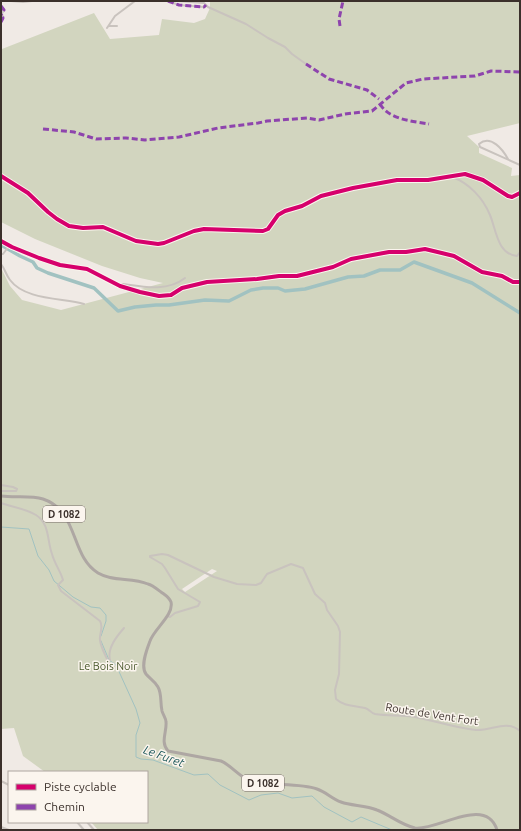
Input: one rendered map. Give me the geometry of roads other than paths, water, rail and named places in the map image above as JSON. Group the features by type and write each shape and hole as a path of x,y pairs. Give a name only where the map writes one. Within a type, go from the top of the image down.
{"main road":[{"path":"1,176 28,192 48,212 69,226 83,228 103,226 132,240 158,244 204,229 263,231 268,229 278,215 285,211 302,206 330,193 397,180 428,180 464,174 478,178 508,196 517,196 520,193"},
{"name":"D 1082","path":"1,496 35,498 46,500 53,504 67,519 84,557 93,569 106,576 152,585 169,598 171,605 170,611 154,632 150,640 144,668 146,674 155,681 160,692 162,712 166,723 164,742 168,751 221,761 240,775 254,782 317,789 338,802 376,810 414,828 428,828 452,819 476,815 489,818 497,830"}],"street":[{"path":"11,1 32,1"},
{"path":"117,26 108,27 115,16 135,1"},
{"path":"168,1 179,5 205,6 246,24 285,47 306,64"},
{"path":"178,1 204,3 206,10"},
{"path":"1,6 4,10 2,14 4,18 1,22"},
{"path":"508,159 500,147 496,144 485,141 479,144 480,146 520,165"},
{"path":"449,176 460,180 475,191 490,215 498,239 507,252 517,256 520,252"},
{"path":"1,241 9,246 55,263 87,269 120,286 140,292 165,296 171,295 182,288 195,284 279,276 297,276 352,259 388,252 406,252 425,249 454,256 482,272 502,276 513,282 520,282"},
{"path":"1,254 7,251 9,246"},
{"path":"1,264 11,282 21,290 30,294 84,304"},
{"path":"120,286 122,284 137,287 163,287 185,278"},
{"path":"1,485 17,489 14,492 1,491"},
{"path":"1,503 28,511 40,519 47,530 52,554 62,577 59,585 61,592 100,621 102,627 100,642 102,650 109,661 110,650 124,628"},
{"name":"Route de Vent Fort","path":"167,616 170,617 175,613 198,606 200,602 178,589 162,564 151,559 150,556 162,554 168,555 214,577 238,584 256,585 261,583 267,574 292,564 303,568 315,594 325,602 327,610 338,626 340,632 340,674 335,690 336,699 342,704 366,708 374,713 415,717 465,729 480,730 496,726 511,726 520,731"},
{"path":"1,827 9,830"}],"waterway":[{"path":"1,245 33,262 37,268 94,288 118,311 135,307 169,305 205,300 229,301 251,290 263,288 278,288 285,291 305,289 348,277 364,276 380,270 400,270 414,262 472,283 520,313"},
{"name":"Le Furet","path":"1,527 29,529 38,556 49,570 54,581 73,597 91,607 100,608 106,615 106,621 101,636"},
{"name":"Le Furet","path":"101,641 109,660 116,665 136,709 140,723 136,735 136,757 153,760 194,775 208,774 220,785 249,800 261,795 278,793 292,798 312,796 324,807 352,822 361,817 392,830"}],"park label":[{"name":"Le Bois Noir","path":"108,666"}]}
